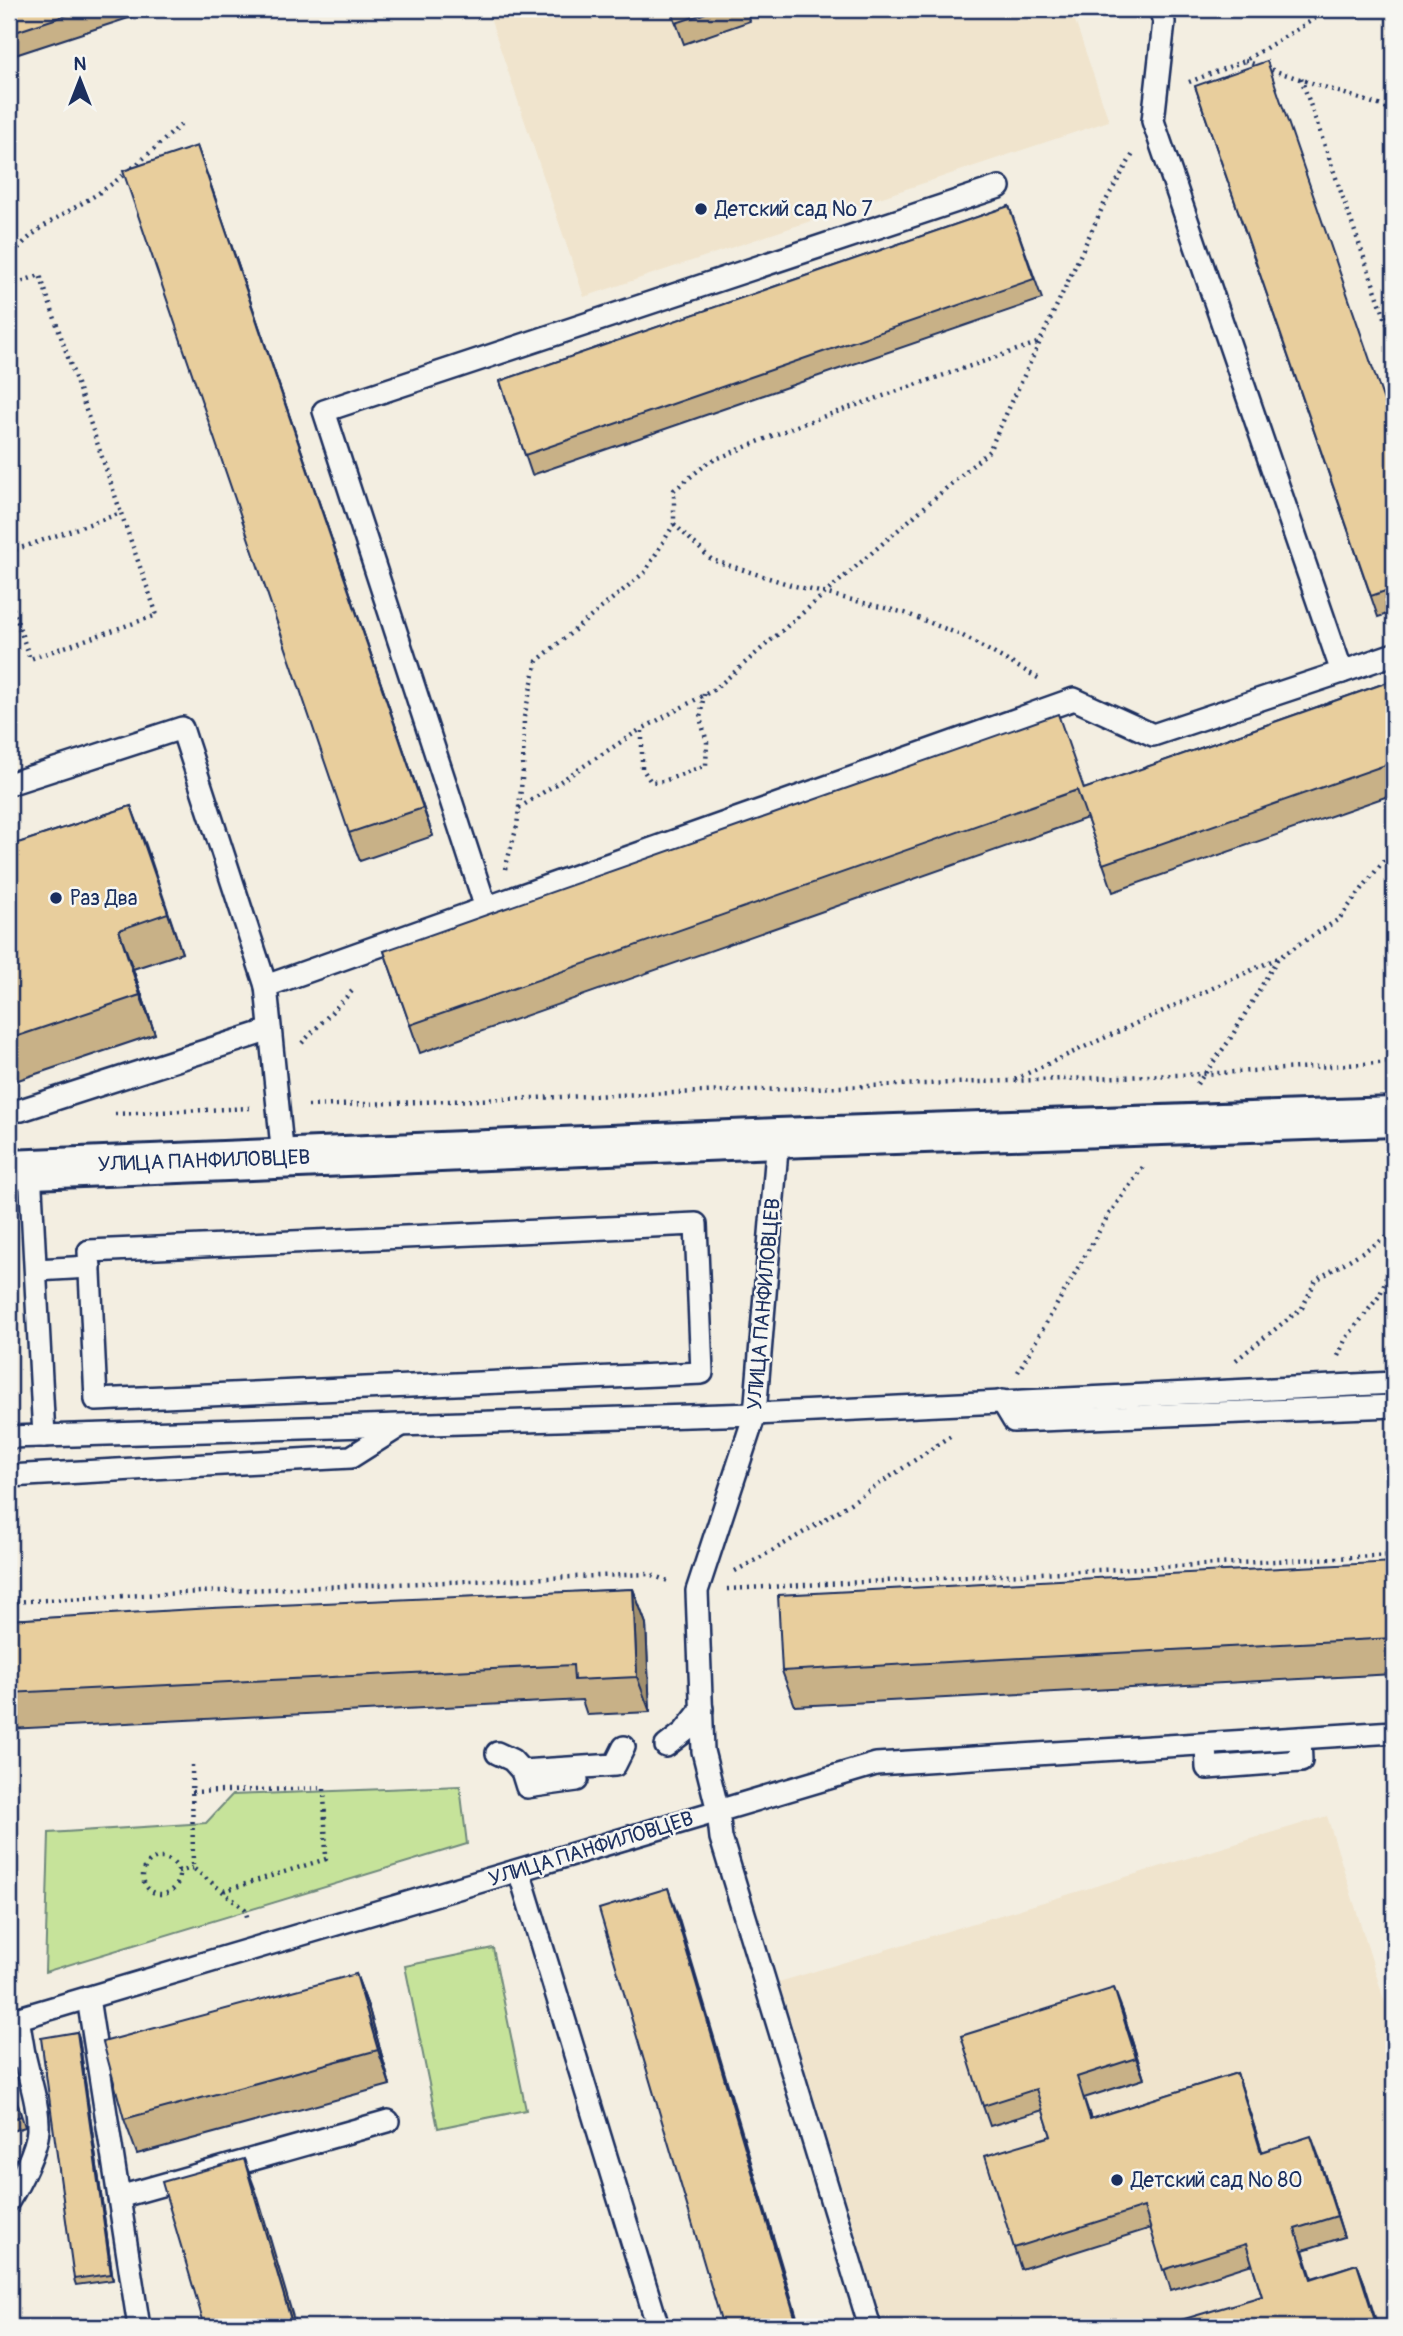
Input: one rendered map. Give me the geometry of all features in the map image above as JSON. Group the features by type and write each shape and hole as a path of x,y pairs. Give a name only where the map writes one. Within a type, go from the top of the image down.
{"street":[{"name":"УЛИЦА ПАНФИЛОВЦЕВ","path":"19,1169 778,1138 1393,1117"}],"lane":[{"path":"1160,9 1164,22 1153,121 1342,672"},
{"path":"486,908 324,411 999,187"},
{"path":"266,986 1074,699 1153,735 1389,658"},
{"path":"9,784 182,727 266,986 283,1158"},
{"path":"9,1110 21,1110 270,1030"},
{"name":"УЛИЦА ПАНФИЛОВЦЕВ","path":"778,1138 755,1414 697,1591 705,1760 721,1838 870,2327"},
{"path":"19,1169 36,1270 44,1436"},
{"path":"696,1224 702,1373 96,1400 90,1267 89,1251 696,1224"},
{"path":"36,1270 90,1267"},
{"path":"9,1437 755,1414 1394,1383"},
{"path":"1002,1401 1014,1421 1394,1406"},
{"path":"9,1476 351,1457 401,1425"},
{"path":"702,1709 675,1747 705,1760"},
{"path":"715,1802 876,1764 1394,1732"},
{"path":"497,1753 512,1760 522,1771 619,1756"},
{"name":"УЛИЦА ПАНФИЛОВЦЕВ","path":"14,2019 688,1820 715,1802"},
{"path":"519,1871 658,2327"},
{"path":"88,1998 139,2327"},
{"path":"9,2200 22,2180 38,2131 34,2095 16,2056 14,2019"},
{"path":"119,2197 388,2120"}],"path":[{"path":"519,808 642,729 716,688 989,451 1105,202 1153,121 1173,95 1193,79 1244,61 1331,9"},
{"path":"1244,61 1394,110"},
{"path":"1301,78 1394,343"},
{"path":"9,259 24,240 45,224 114,183 183,123"},
{"path":"9,286 40,275 157,615 30,659 9,597"},
{"path":"1041,341 799,425 709,462 674,490 674,524 712,561 825,594 905,613 961,635 1074,699"},
{"path":"9,552 121,513"},
{"path":"642,729 642,768 650,782 664,782 706,765 707,743 700,718 704,694"},
{"path":"1011,1080 1278,958 1339,919 1394,847"},
{"path":"697,1591 764,1556 1002,1401 1109,1214 1174,1125 1203,1074 1229,1041 1278,958"},
{"path":"106,1114 1203,1074 1394,1062"},
{"path":"1198,1392 1302,1308 1317,1280 1394,1233"},
{"path":"1325,1386 1345,1340 1380,1295 1394,1256"},
{"path":"192,1765 193,1868"},
{"path":"192,1792 324,1788 326,1858 222,1891"},
{"path":"157,1858 168,1860 178,1872 177,1885 168,1892 156,1894 144,1882 144,1870 157,1858"},
{"path":"178,1872 193,1868"},
{"path":"193,1868 245,1909 252,1932"}],"shaded area":[{"name":"Детский сад № 7","path":"487,9 1071,9 1109,121 584,297"},
{"name":"Детский сад № 80","path":"1327,1816 1394,2032 1394,2327 884,2327 779,1982"}],"green space":[{"path":"460,1786 467,1844 45,1972 49,1833 206,1823 232,1795"},
{"path":"493,1948 526,2110 438,2128 405,1966"}],"building":[{"path":"9,9 85,9 9,34"},
{"path":"671,9 718,9 676,23"},
{"path":"1267,61 1394,430 1394,588 1371,596 1195,86"},
{"path":"197,146 423,808 349,833 123,171"},
{"path":"1009,206 1034,279 525,455 500,381"},
{"path":"1394,680 1394,762 1103,864 1077,790 410,1025 384,951 1058,714 1084,789"},
{"path":"131,806 168,913 119,930 140,995 9,1039 9,846"},
{"path":"1394,1562 1394,1638 782,1671 778,1595"},
{"path":"633,1589 637,1677 574,1680 573,1665 9,1693 9,1620"},
{"path":"668,1888 798,2327 723,2327 599,1909"},
{"path":"356,1974 378,2050 124,2119 103,2042"},
{"path":"1114,1988 1136,2058 1077,2077 1090,2119 1237,2073 1261,2152 1311,2136 1337,2216 1295,2229 1311,2279 1357,2264 1377,2327 1183,2327 1181,2320 1262,2296 1246,2244 1163,2270 1144,2207 1014,2248 985,2156 1051,2136 1036,2089 983,2106 961,2036"},
{"path":"77,2032 111,2274 74,2279 41,2038"},
{"path":"9,2077 21,2116 9,2120"},
{"path":"244,2159 293,2327 205,2327 162,2182"}],"place":[{"name":"Детский сад № 7","path":"701,209"},
{"name":"Раз Два","path":"56,898"},
{"name":"Детский сад № 80","path":"1117,2180"}]}
